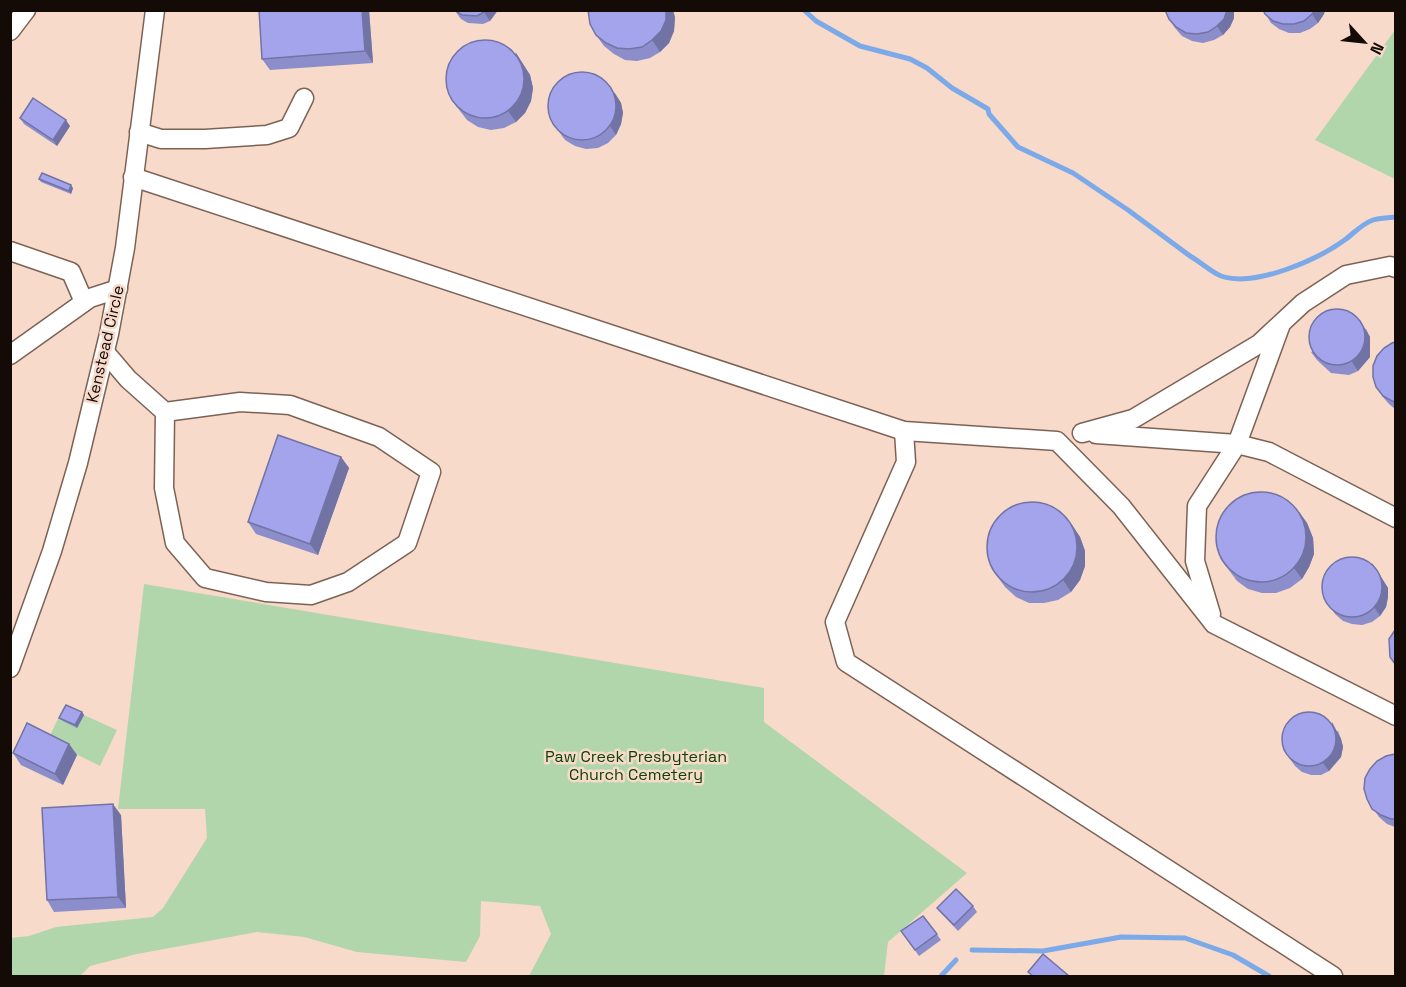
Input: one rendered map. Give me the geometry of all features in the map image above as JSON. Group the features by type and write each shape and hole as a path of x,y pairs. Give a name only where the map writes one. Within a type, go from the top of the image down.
{"street":[{"path":"10,32 26,10"},
{"name":"Kenstead Circle","path":"10,668 56,540 78,463 105,352 118,289 155,10"},
{"path":"139,132 161,139 267,135 289,128 304,98"},
{"path":"133,177 904,431 1057,441 1133,419 1259,344 1303,303 1346,275 1390,266 1395,268"},
{"path":"10,251 71,272 84,303"},
{"path":"10,355 90,298 118,289"},
{"path":"1214,624 1195,561 1197,506 1237,444 1282,323"},
{"path":"105,352 128,379 165,412 164,488 175,543 205,578 266,592 311,595 348,582 406,543 431,472 379,437 290,405 240,402 165,412"},
{"path":"904,431 906,462 836,622 846,662 1333,976"},
{"path":"1082,433 1237,444 1269,452 1395,518"},
{"path":"1057,441 1120,506 1214,624 1395,716"}],"green space":[{"path":"1395,30 1395,179 1315,140"},
{"name":"Paw Creek Presbyterian Church Cemetery","path":"144,584 764,688 764,722 967,873 888,942 884,976 529,976 551,934 540,906 481,901 480,936 466,962 357,952 304,937 257,932 137,954 90,966 80,976 11,976 11,938 29,936 56,927 153,917 163,908 207,838 205,809 118,809"},
{"path":"64,706 117,730 100,766 48,740"}],"building":[{"path":"259,10 362,10 365,51 262,59"},
{"path":"455,10 486,10 477,16 462,15"},
{"path":"588,10 666,10 666,20 661,31 642,47 617,48 596,35 590,24"},
{"path":"1165,10 1227,10 1224,19 1217,26 1208,32 1197,34 1186,33 1176,27"},
{"path":"1263,10 1315,10 1304,21 1283,24 1273,21"},
{"path":"477,40 493,40 507,46 518,57 524,71 524,87 518,101 507,112 493,118 477,118 463,112 452,101 446,87 446,71 452,57 463,46"},
{"path":"582,72 595,75 606,82 613,93 616,106 613,119 606,130 595,137 582,140 569,137 558,130 551,119 548,106 551,93 558,82 569,75"},
{"path":"33,98 66,120 53,140 20,118"},
{"path":"42,173 71,185 69,191 39,179"},
{"path":"1331,309 1343,309 1353,313 1361,321 1365,337 1361,353 1353,361 1343,365 1331,365 1321,361 1313,353 1309,343 1309,331 1313,321 1321,313"},
{"path":"1395,342 1395,402 1383,396 1376,387 1373,366 1377,356 1384,348"},
{"path":"278,435 341,457 310,544 248,522"},
{"path":"1261,492 1278,495 1293,505 1303,520 1306,537 1303,554 1293,569 1278,579 1261,582 1244,579 1229,569 1219,554 1216,537 1219,520 1229,505 1244,495"},
{"path":"1032,502 1049,506 1064,515 1073,530 1077,547 1073,564 1064,579 1049,588 1032,592 1015,588 1000,579 991,564 987,547 991,530 1000,515 1015,506"},
{"path":"1352,557 1373,566 1382,587 1373,608 1352,617 1331,608 1322,587 1331,566"},
{"path":"1395,630 1395,664 1390,657 1389,639"},
{"path":"66,705 82,712 75,725 59,718"},
{"path":"1304,712 1314,712 1324,716 1332,724 1336,739 1332,754 1324,762 1314,766 1304,766 1294,762 1286,754 1282,744 1282,734 1286,724 1294,716"},
{"path":"27,723 69,744 55,774 13,753"},
{"path":"1395,754 1395,819 1391,819 1372,809 1364,789 1365,778 1377,761"},
{"path":"113,804 118,897 47,900 42,808"},
{"path":"956,889 973,906 954,925 937,908"},
{"path":"923,916 937,934 915,950 901,931"},
{"path":"1043,954 1069,976 1033,976 1028,972"}],"waterway":[{"path":"804,10 816,21 860,46 910,59 927,68 952,88 988,109 989,114 1018,147 1073,173 1221,276 1235,279 1251,278 1286,270 1334,247 1369,222 1396,217"},
{"path":"972,950 1043,951 1121,937 1185,938 1233,955 1269,976"},
{"path":"941,976 956,960"}]}
